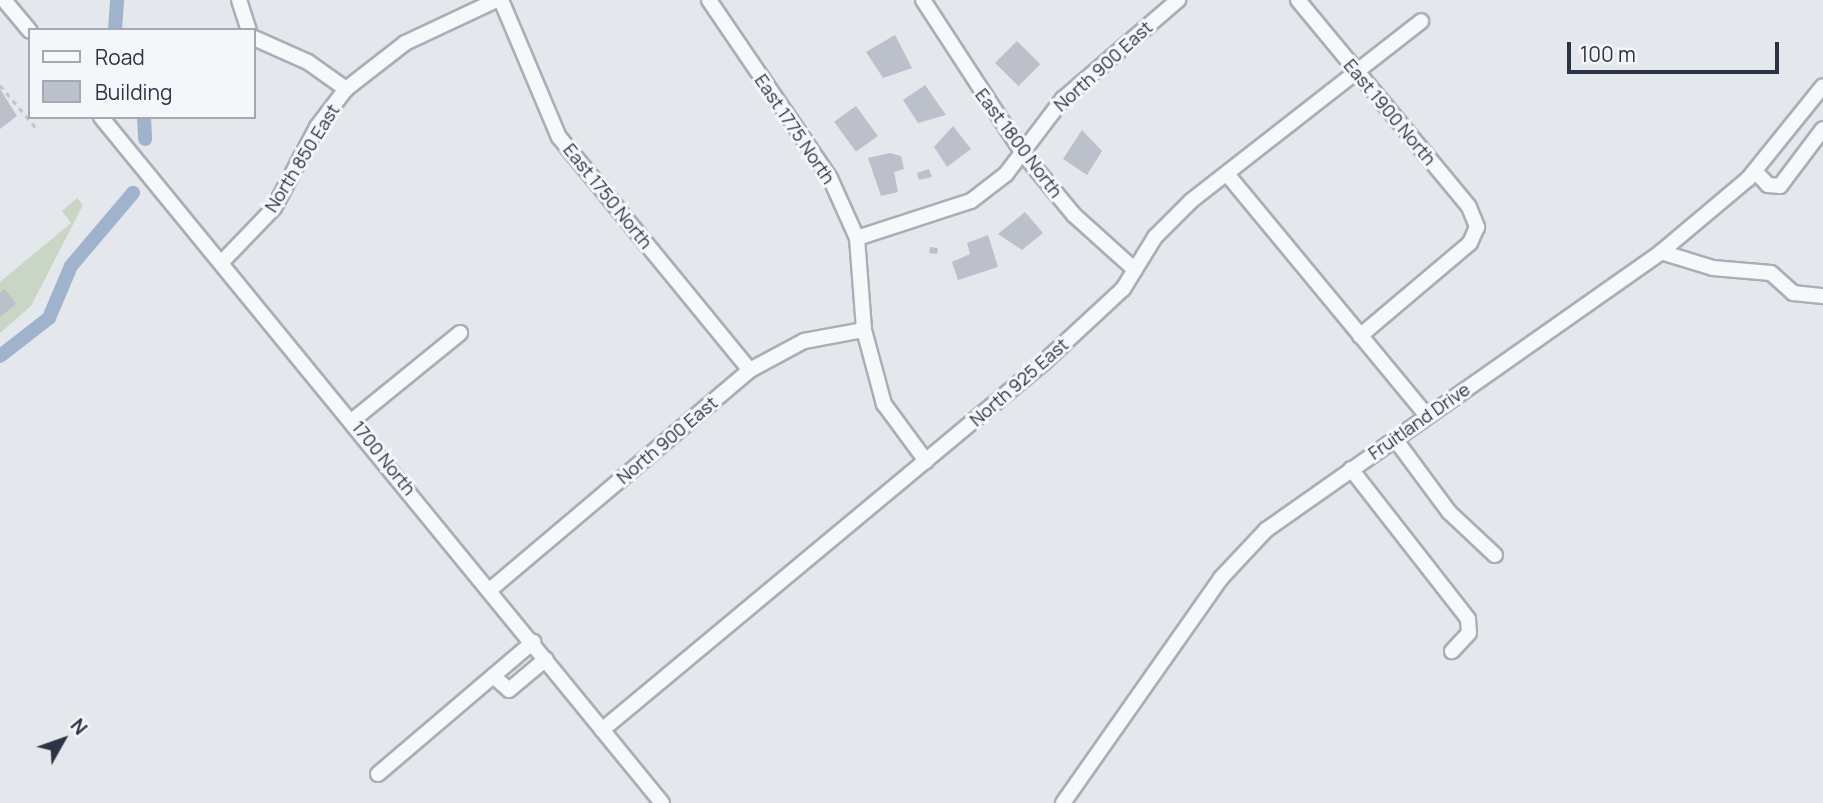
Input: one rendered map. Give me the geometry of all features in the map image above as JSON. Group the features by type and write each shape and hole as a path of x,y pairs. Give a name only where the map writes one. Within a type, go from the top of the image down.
{"street":[{"path":"4,0 28,29"},
{"name":"North 850 East","path":"221,263 274,208 317,127 345,89 405,43 499,0"},
{"name":"East 1750 North","path":"499,0 559,138 750,370"},
{"name":"East 1775 North","path":"709,0 831,178 858,238 864,330 884,404 926,461"},
{"name":"East 1800 North","path":"923,0 1022,152 1074,215 1135,270"},
{"name":"North 900 East","path":"858,238 971,201 1022,152 1063,99 1178,0"},
{"name":"East 1900 North","path":"1298,0 1469,207 1477,227 1470,243 1360,335"},
{"path":"239,4 248,28"},
{"name":"North 925 East","path":"602,730 926,461 1113,299 1155,237 1227,174 1421,21"},
{"path":"256,39 308,62 345,89"},
{"name":"Fruitland Drive","path":"1063,803 1221,578 1266,530 1661,252 1755,171 1823,86"},
{"name":"1700 North","path":"103,119 353,420 662,803"},
{"path":"1755,171 1768,186 1780,186 1823,129"},
{"path":"1227,174 1427,416"},
{"path":"1661,252 1713,268 1771,273 1793,293 1823,296"},
{"name":"North 900 East","path":"491,589 750,370 804,341 864,330"},
{"path":"353,420 460,333"},
{"path":"1395,439 1449,512 1495,555"},
{"path":"1351,469 1468,619 1469,633 1452,651"},
{"path":"378,774 533,642"},
{"path":"493,676 509,690 546,659"}],"path":[{"path":"0,85 37,130"}],"green space":[{"path":"77,198 83,205 31,306 0,333 0,282 71,223 62,211"}],"building":[{"path":"895,35 912,68 883,78 866,52"},
{"path":"1017,41 1040,64 1018,86 995,63"},
{"path":"925,85 946,115 918,123 903,100"},
{"path":"0,89 17,116 0,129"},
{"path":"856,106 878,136 856,152 834,122"},
{"path":"953,126 971,149 947,167 934,147"},
{"path":"1082,130 1102,151 1087,175 1063,159"},
{"path":"890,153 901,156 904,169 894,172 898,192 881,196 868,158"},
{"path":"929,169 932,177 919,180 917,173"},
{"path":"1025,212 1043,233 1022,250 998,234"},
{"path":"988,235 998,267 958,280 952,262 970,254 967,243"},
{"path":"930,247 938,248 937,254 929,253"},
{"path":"5,289 16,304 0,317 0,293"}],"waterway":[{"path":"115,28 117,0"},
{"path":"144,119 145,139"},
{"path":"0,356 49,318 71,266 133,193"}]}
